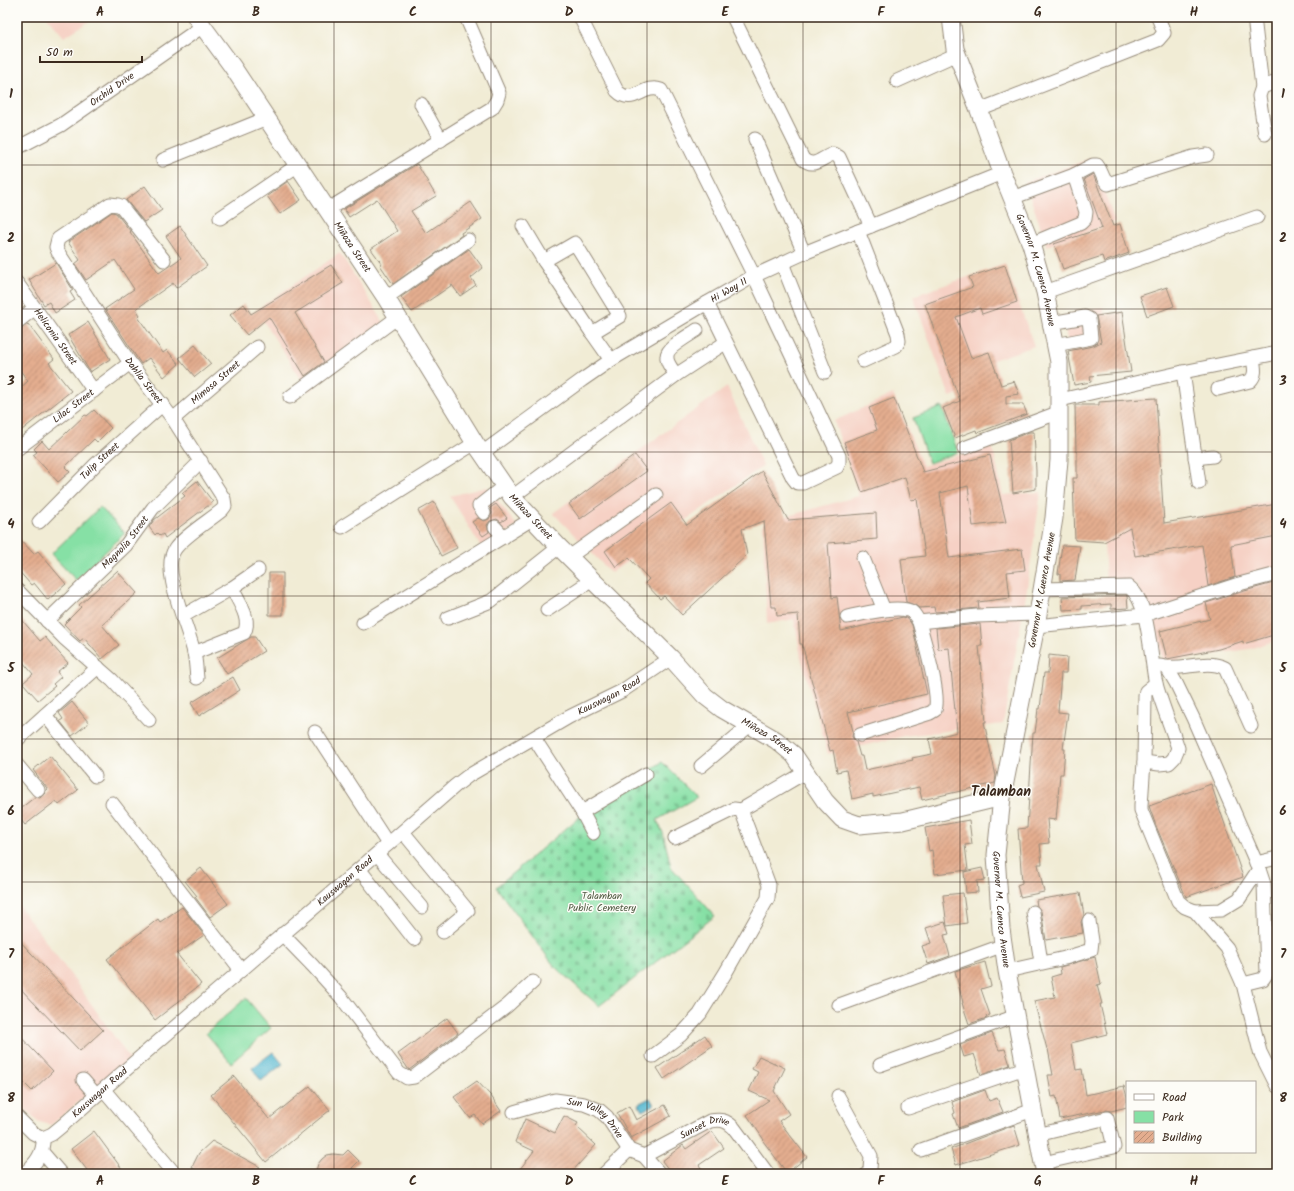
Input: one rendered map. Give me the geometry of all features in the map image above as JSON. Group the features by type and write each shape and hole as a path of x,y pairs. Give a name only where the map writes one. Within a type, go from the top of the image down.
{"main road":[{"name":"Governor M. Cuenco Avenue","path":"951,17 955,49 1002,173 1031,244 1045,292 1059,362 1059,460 1055,511 1043,589 1002,797 996,855 1001,929 1007,971 1044,1169"},
{"name":"Miñoza Street","path":"200,21 267,118 386,298 478,448 508,492 564,552 671,658 705,696 722,709 776,740 794,755 825,801 842,819 859,825 903,821 1002,797"}],"street":[{"path":"328,210 492,108 499,93 466,17"},
{"path":"580,17 616,91 622,96 629,98 650,89 656,88 661,90 754,276 839,456 837,467 803,483 797,483 793,478 706,303"},
{"path":"734,17 803,159 807,163 814,164 833,154 839,157 871,226"},
{"path":"979,110 1158,40 1164,33 1158,17"},
{"path":"1254,17 1262,87 1258,96 1265,134"},
{"name":"Orchid Drive","path":"17,148 61,125 200,21"},
{"path":"897,81 957,54"},
{"path":"1262,87 1277,82"},
{"path":"421,104 441,140"},
{"path":"163,160 267,118"},
{"path":"755,139 804,253"},
{"path":"1012,198 1074,175 1092,165 1097,165 1100,168 1105,181 1108,184 1113,184 1178,161 1207,155"},
{"path":"220,218 298,165"},
{"name":"Hi Way 11","path":"342,527 478,448 611,360 754,276 804,253 1002,173"},
{"path":"1031,244 1081,223 1085,219 1086,212 1074,175"},
{"name":"Dahlia Street","path":"164,260 122,206 115,204 110,204 58,240 56,247 130,364 173,418 224,499 225,506 222,510 180,542 172,554 170,560 171,578 183,616"},
{"path":"1045,292 1257,217"},
{"path":"523,226 544,261 611,360"},
{"path":"858,231 898,334 899,341 896,346 863,361"},
{"path":"386,298 468,240"},
{"path":"544,261 575,243 620,316 592,333"},
{"path":"782,263 825,372"},
{"name":"Heliconia Street","path":"17,283 94,391"},
{"path":"17,322 35,308"},
{"path":"290,397 398,317"},
{"path":"1051,324 1085,317 1089,318 1092,338 1056,345"},
{"path":"676,375 668,362 666,355 669,349 697,330"},
{"path":"484,513 479,506 508,492 676,375 725,343"},
{"name":"Mimosa Street","path":"173,418 257,346"},
{"path":"964,448 1060,406 1183,372 1277,353"},
{"path":"1218,388 1250,382 1254,378 1255,374 1253,358"},
{"name":"Lilac Street","path":"17,449 130,364"},
{"path":"1183,372 1199,483"},
{"name":"Tulip Street","path":"39,522 96,464 163,404"},
{"path":"1195,458 1213,456"},
{"name":"Magnolia Street","path":"47,621 126,545 153,508 201,461"},
{"path":"448,618 491,601 564,552 656,495"},
{"path":"363,623 532,519"},
{"path":"495,527 504,537"},
{"path":"863,558 884,610"},
{"path":"197,678 194,653 183,616 232,588 258,570"},
{"path":"919,622 976,616 1037,620 1144,615 1239,584 1277,574"},
{"path":"547,610 592,580"},
{"path":"1043,589 1129,587 1135,591 1144,615 1156,683 1178,748 1174,758 1169,763 1159,764 1144,762"},
{"path":"194,653 244,633 247,628 246,616 232,588"},
{"path":"17,590 64,638 112,680 150,720"},
{"path":"847,617 884,610 902,609 910,611 914,614 919,622 937,700 935,710 930,713 860,735"},
{"name":"Kauswagan Road","path":"43,1138 52,1134 63,1125 282,934 360,870 388,844 468,776 569,717 622,691 671,658"},
{"path":"1153,664 1167,668 1209,664 1218,665 1225,668 1251,726"},
{"path":"17,740 98,667"},
{"path":"1167,668 1193,718 1264,884 1267,973 1263,979 1243,984"},
{"path":"1156,683 1146,691 1145,695 1144,762 1141,810 1178,901 1185,907 1195,911 1221,910 1239,899 1257,866 1277,858"},
{"path":"45,715 95,776"},
{"path":"701,766 750,725"},
{"path":"315,732 388,844"},
{"path":"534,738 582,812 593,833"},
{"path":"17,765 38,790"},
{"path":"674,838 734,809 741,810 806,772"},
{"path":"582,812 646,774"},
{"path":"112,803 242,970"},
{"path":"653,1056 681,1035 700,1014 768,898 769,885 741,810"},
{"path":"403,832 468,911 443,932"},
{"path":"377,854 422,907"},
{"path":"360,870 414,939"},
{"path":"1195,911 1227,948 1243,984 1260,1052 1277,1086"},
{"path":"1033,912 1041,962"},
{"path":"1007,971 1041,962 1065,958 1091,950 1092,940 1089,921"},
{"path":"282,934 341,997 399,1073 407,1078 414,1077 507,1006 533,982"},
{"path":"839,1005 1004,945"},
{"path":"880,1065 1016,1016"},
{"path":"908,1108 1025,1068"},
{"path":"83,1080 100,1093 175,1174"},
{"path":"838,1096 871,1156 870,1169 867,1174"},
{"name":"Sun Valley Drive","path":"514,1112 555,1100 584,1104 599,1110 607,1117 629,1150 644,1156 660,1174"},
{"path":"921,1150 1033,1110"},
{"path":"17,1117 33,1133 43,1138 42,1152 37,1162 24,1174"},
{"path":"1038,1134 1107,1118 1114,1147 1044,1169"},
{"name":"Sunset Drive","path":"644,1156 710,1121 721,1119 728,1122 734,1128 768,1174"},
{"path":"604,1174 629,1150"},
{"path":"42,1152 61,1174"}],"shaded area":[{"path":"47,17 96,17 64,37"},
{"path":"1092,158 1115,222 1047,246 1025,182"},
{"path":"340,253 388,329 309,391 256,310"},
{"path":"1005,264 1034,346 993,360 1000,379 950,397 913,296"},
{"path":"1103,307 1108,339 1069,348 1062,316"},
{"path":"727,387 763,466 611,573 553,513"},
{"path":"893,394 923,466 992,445 1003,495 1041,492 1025,601 1003,724 904,736 828,754 801,657 794,619 767,624 763,523 859,496 834,421"},
{"path":"487,487 517,526 481,547 450,496"},
{"path":"1277,499 1277,640 1249,649 1164,662 1136,584 1106,584 1104,543 1130,529 1222,513"},
{"path":"17,903 73,978 130,1059 51,1125 39,1122 17,1102"}],"green space":[{"path":"942,407 958,452 929,463 913,418"},
{"path":"100,507 125,533 76,580 51,554"},
{"name":"Talamban Public Cemetery","path":"662,762 697,797 657,820 663,833 671,867 715,916 599,1006 555,967 496,887 582,815"},
{"path":"246,998 271,1028 231,1063 206,1033"}],"water":[{"path":"273,1052 283,1064 261,1081 252,1068"},
{"path":"650,1098 654,1105 642,1111 638,1104"}],"building":[{"path":"417,164 436,196 411,211 426,233 471,202 482,219 393,284 380,265 382,264 371,249 397,231 377,199 349,217 344,209"},
{"path":"1093,174 1113,226 1120,224 1129,253 1104,262 1102,256 1063,269 1054,244 1102,228 1084,179"},
{"path":"288,181 301,200 280,214 267,196"},
{"path":"145,186 162,210 144,222 126,200"},
{"path":"112,212 116,213 131,232 159,273 181,258 166,236 180,226 207,266 176,288 173,283 136,309 140,315 138,317 163,353 167,350 179,364 164,377 149,358 141,364 105,309 134,289 115,260 86,280 75,264 80,260 68,242"},
{"path":"469,249 483,268 471,278 476,285 460,296 452,285 412,312 401,297"},
{"path":"56,263 73,290 70,292 75,300 55,313 49,302 44,305 29,280"},
{"path":"331,265 343,283 295,313 324,362 305,376 269,317 247,335 230,315 244,304 251,314"},
{"path":"1005,265 1017,302 982,314 980,308 956,317 971,358 989,352 1001,385 1014,381 1019,394 1006,396 1006,404 1023,404 1027,414 977,433 976,430 955,438 943,408 960,401 925,304 973,287 969,277"},
{"path":"1167,287 1174,306 1147,316 1140,296"},
{"path":"1122,312 1131,372 1090,376 1091,382 1074,385 1068,351 1093,346 1101,342 1096,316"},
{"path":"88,322 110,359 90,372 68,335"},
{"path":"28,324 54,359 49,363 71,391 17,434 17,391 28,381 17,366 17,332"},
{"path":"195,345 211,364 195,377 179,358"},
{"path":"894,398 923,472 990,455 1006,522 973,526 968,486 940,493 949,558 1022,549 1025,570 1007,572 1010,598 978,602 979,608 935,612 934,607 919,608 906,602 901,559 925,556 917,499 911,500 905,477 862,492 844,442 877,430 869,408"},
{"path":"1156,398 1164,523 1277,504 1277,536 1231,545 1235,577 1208,586 1202,545 1135,556 1130,528 1104,542 1075,540 1073,478 1077,478 1077,452 1075,405 1099,405 1099,402"},
{"path":"94,410 111,428 97,442 94,439 65,467 70,472 58,482 33,455 37,452 34,449 42,441 49,449 85,415 87,416"},
{"path":"1029,432 1034,432 1036,489 1013,493 1009,440"},
{"path":"635,455 647,471 580,519 569,504"},
{"path":"762,471 788,520 876,513 877,539 828,543 832,598 837,597 841,631 903,617 908,619 912,625 927,694 848,712 853,731 852,737 856,742 860,756 862,756 865,770 913,760 912,758 932,754 929,739 957,732 949,648 938,649 936,628 980,624 982,646 979,646 986,722 984,722 996,776 995,783 922,800 919,787 873,797 873,794 852,799 846,770 837,772 833,750 830,751 802,644 800,644 798,614 777,616 776,607 771,607 764,521 742,529 747,555 682,615 664,596 660,599 645,583 649,579 629,558 616,567 605,551 671,503 687,525"},
{"path":"197,481 213,502 165,538 163,534 160,536 157,533 155,535 149,527 154,520 185,496 182,493"},
{"path":"434,502 457,548 441,556 418,511"},
{"path":"496,504 507,518 501,522 497,519 490,521 487,525 489,532 483,536 472,522 478,518 484,521 489,519 492,513 490,508"},
{"path":"17,536 34,554 38,551 66,584 48,600 34,583 31,585 17,569"},
{"path":"1062,545 1080,546 1075,580 1060,581 1060,574 1058,574"},
{"path":"117,571 137,593 102,625 119,645 102,659 84,638 80,641 64,624 81,607 79,605"},
{"path":"269,573 283,573 283,615 269,615"},
{"path":"1277,582 1277,634 1243,644 1243,641 1219,649 1167,659 1160,631 1210,619 1206,603"},
{"path":"1126,595 1128,608 1111,609 1111,604 1082,606 1082,609 1063,610 1062,597"},
{"path":"17,614 40,641 45,637 68,663 57,672 61,677 53,684 55,686 38,700 23,683 33,674 17,655"},
{"path":"251,637 255,637 264,651 227,674 217,658"},
{"path":"1049,655 1067,657 1066,673 1061,673 1058,712 1068,713 1063,749 1065,749 1063,774 1060,774 1056,820 1047,819 1049,843 1040,844 1042,864 1038,864 1044,892 1020,897 1017,885 1022,883 1018,829 1027,828 1033,733 1035,733 1038,709 1040,709 1044,673 1048,673"},
{"path":"233,677 240,690 199,716 191,703"},
{"path":"72,702 89,723 72,736 60,721 63,719 59,713"},
{"path":"50,756 78,790 59,805 56,801 25,825 17,815 17,811 35,797 40,798 45,793 47,788 33,770"},
{"path":"1211,784 1243,877 1186,897 1149,806"},
{"path":"969,820 972,844 965,845 968,870 935,874 932,850 929,851 925,828"},
{"path":"201,868 228,904 210,917 195,897 197,896 185,881"},
{"path":"982,868 985,880 977,881 978,892 966,893 964,872"},
{"path":"963,893 967,923 947,926 943,895"},
{"path":"1080,893 1084,915 1081,922 1083,933 1046,940 1041,911 1037,906 1036,900"},
{"path":"182,907 204,935 177,954 201,984 155,1020 107,959 158,919 160,922"},
{"path":"945,922 949,934 944,935 950,956 928,964 922,946 931,943 926,928"},
{"path":"17,938 103,1030 80,1051 17,985"},
{"path":"1095,957 1101,984 1097,985 1107,1034 1071,1043 1076,1070 1082,1069 1086,1095 1124,1086 1126,1093 1126,1107 1060,1119 1056,1096 1052,1097 1048,1075 1053,1075 1048,1049 1034,1001 1055,997 1051,977 1061,974 1060,967"},
{"path":"985,962 991,986 981,989 990,1015 986,1016 987,1018 969,1024 962,1003 955,971"},
{"path":"447,1018 458,1033 409,1070 398,1054"},
{"path":"17,1033 53,1071 32,1091 17,1076"},
{"path":"992,1033 999,1050 1005,1049 1010,1065 981,1075 974,1054 964,1057 960,1045"},
{"path":"705,1035 712,1046 664,1079 657,1068"},
{"path":"759,1056 785,1068 774,1091 789,1114 779,1121 807,1157 787,1173 763,1141 764,1140 747,1115 769,1100 749,1091 758,1072 752,1069"},
{"path":"234,1076 269,1119 310,1086 330,1110 266,1162 211,1095"},
{"path":"477,1081 491,1096 501,1111 482,1124 475,1115 470,1118 454,1097"},
{"path":"985,1090 989,1101 997,1098 1003,1112 958,1128 953,1114 955,1113 952,1102"},
{"path":"665,1105 671,1116 631,1138 617,1113 629,1106 636,1120"},
{"path":"564,1116 578,1123 576,1126 596,1145 570,1174 516,1174 534,1151 515,1142 525,1119 555,1133"},
{"path":"1014,1125 1020,1145 956,1165 951,1149"},
{"path":"94,1131 126,1174 90,1174 71,1149"},
{"path":"712,1131 724,1148 699,1165 705,1174 672,1174 662,1161 683,1145 686,1149"},
{"path":"212,1141 260,1167 251,1174 200,1174 192,1167 199,1153"},
{"path":"348,1150 359,1161 352,1168 353,1174 315,1174 318,1164 327,1155 343,1155"}],"district":[{"name":"Talamban","path":"1001,792"}]}
